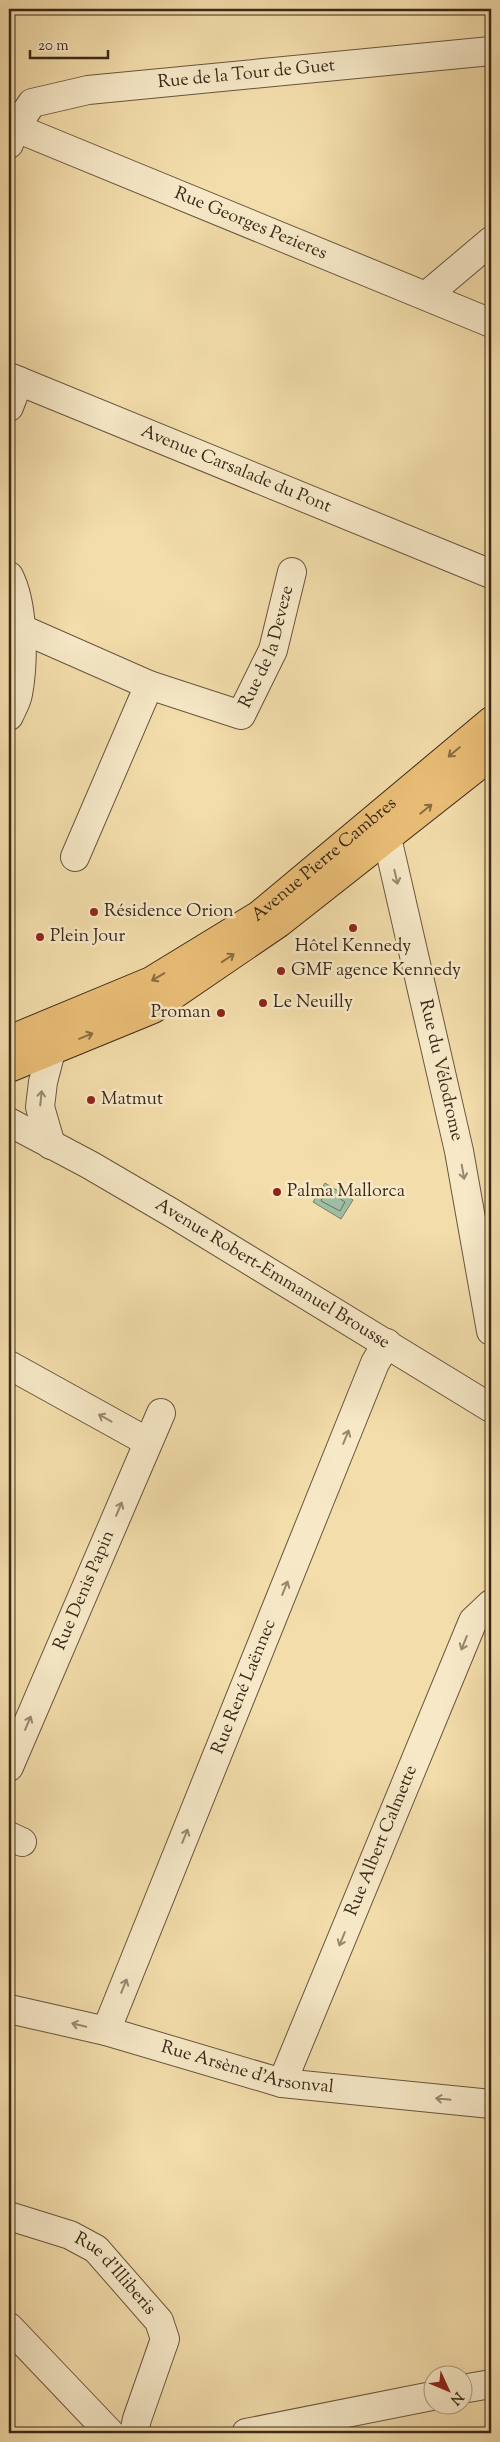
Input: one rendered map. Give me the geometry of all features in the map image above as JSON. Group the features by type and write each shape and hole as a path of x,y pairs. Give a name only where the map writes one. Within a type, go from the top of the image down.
{"main road":[{"name":"Avenue Pierre Cambres","path":"9,1040 160,976 259,915 491,721"},
{"name":"Avenue Pierre Cambres","path":"9,1068 153,1009 279,924 491,756"}],"street":[{"name":"Rue de la Tour de Guet","path":"11,132 32,102 88,90 491,51"},
{"name":"Rue Georges Pezieres","path":"11,132 427,295 491,324"},
{"path":"427,295 491,241"},
{"path":"9,407 14,379"},
{"name":"Avenue Carsalade du Pont","path":"14,379 491,574"},
{"path":"463,561 491,557"},
{"name":"Rue de la Deveze","path":"22,629 149,684 241,715 272,650 292,572"},
{"path":"9,576 15,588 22,629 18,696 9,716"},
{"path":"75,857 149,684"},
{"name":"Rue du Vélodrome","path":"382,812 459,1151 491,1331"},
{"path":"51,1051 43,1082 40,1107 51,1145"},
{"name":"Avenue Robert-Emmanuel Brousse","path":"9,1122 164,1208 491,1408"},
{"name":"Rue René Laënnec","path":"106,2032 375,1363 387,1343"},
{"path":"9,1365 148,1442"},
{"name":"Rue Denis Papin","path":"9,1767 161,1413"},
{"name":"Rue Albert Calmette","path":"282,2083 473,1621 491,1604"},
{"name":"Rue Arsène d'Arsonval","path":"9,2009 106,2032 282,2083 491,2104"},
{"name":"Rue d'Illiberis","path":"9,2216 70,2235 96,2249 159,2321 165,2339 137,2419 134,2433"},
{"path":"9,2328 110,2433"},
{"path":"472,2388 491,2384"},
{"path":"246,2433 422,2398"}],"water":[{"path":"325,1183 353,1200 341,1219 313,1202"}],"place":[{"name":"Résidence Orion","path":"94,912"},
{"name":"Hôtel Kennedy","path":"353,928"},
{"name":"Plein Jour","path":"40,937"},
{"name":"GMF agence Kennedy","path":"281,971"},
{"name":"Le Neuilly","path":"263,1003"},
{"name":"Proman","path":"221,1013"},
{"name":"Matmut","path":"91,1100"},
{"name":"Palma Mallorca","path":"277,1192"}]}
